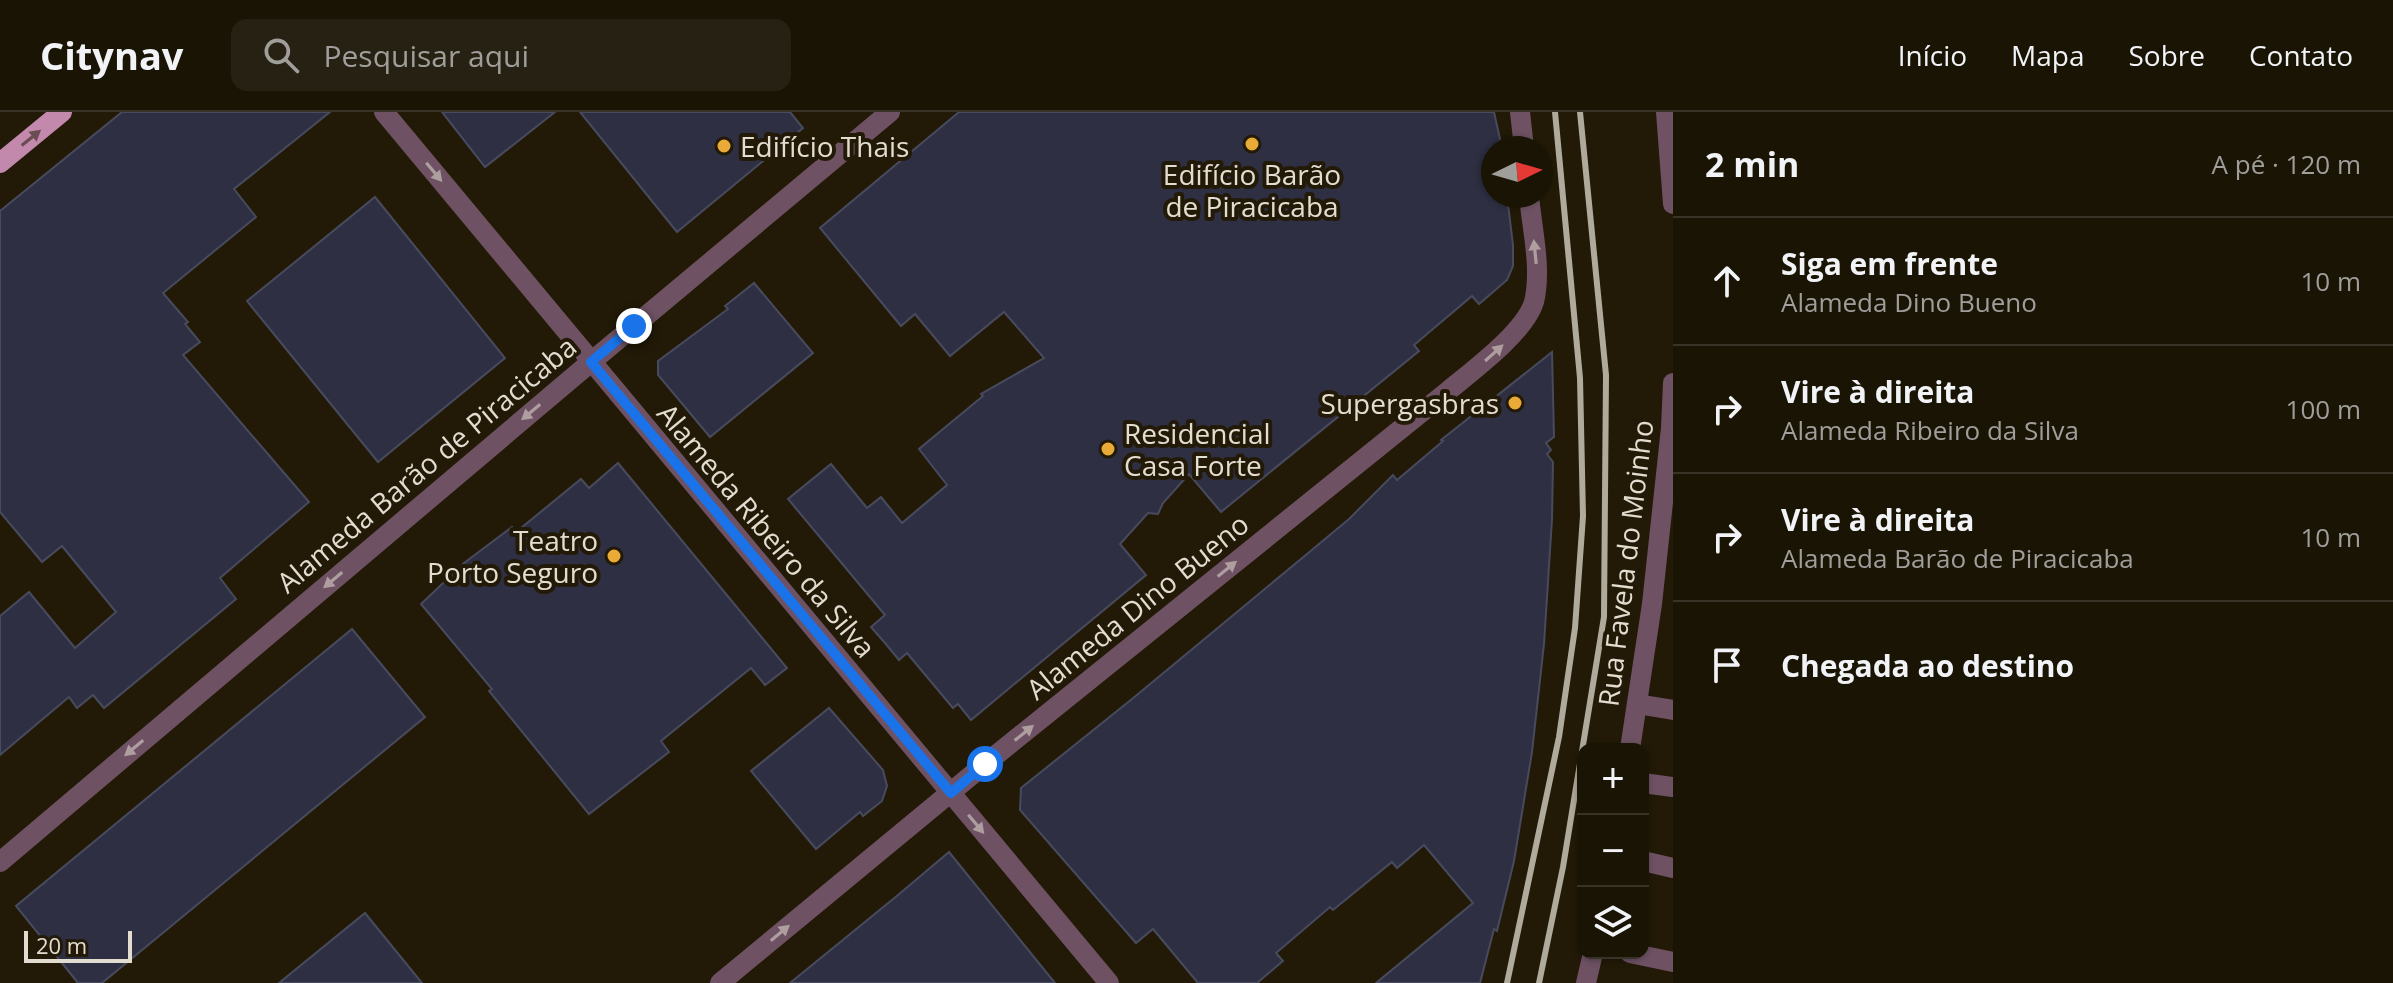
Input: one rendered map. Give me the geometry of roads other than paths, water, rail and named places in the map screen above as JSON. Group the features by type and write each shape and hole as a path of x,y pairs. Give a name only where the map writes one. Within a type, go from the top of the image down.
{"main road":[{"path":"0,163 62,112"}],"street":[{"name":"Alameda Ribeiro da Silva","path":"384,112 1109,983"},
{"name":"Alameda Barão de Piracicaba","path":"0,862 890,112"},
{"path":"1520,112 1523,136"},
{"path":"1666,112 1673,204"},
{"name":"Alameda Dino Bueno","path":"720,983 1508,340 1532,308 1534,299 1537,273 1530,208"},
{"name":"Rua Favela do Moinho","path":"1631,743 1666,528 1673,383"},
{"path":"1652,604 1673,607"},
{"path":"1637,704 1673,710"},
{"path":"1649,784 1673,787"},
{"path":"1649,862 1673,868"},
{"path":"1649,957 1673,962"},
{"path":"1586,983 1592,959"}],"railway":[{"path":"1507,983 1559,737 1575,628 1583,516 1580,378 1555,112"},
{"path":"1539,983 1563,867 1604,617 1606,375 1580,112"}],"place":[{"name":"Edifício Barão de Piracicaba","path":"1252,144"},
{"name":"Edifício Thais","path":"724,146"},
{"name":"Supergasbras","path":"1515,403"},
{"name":"Residencial Casa Forte","path":"1108,449"},
{"name":"Teatro Porto Seguro","path":"614,556"}]}
